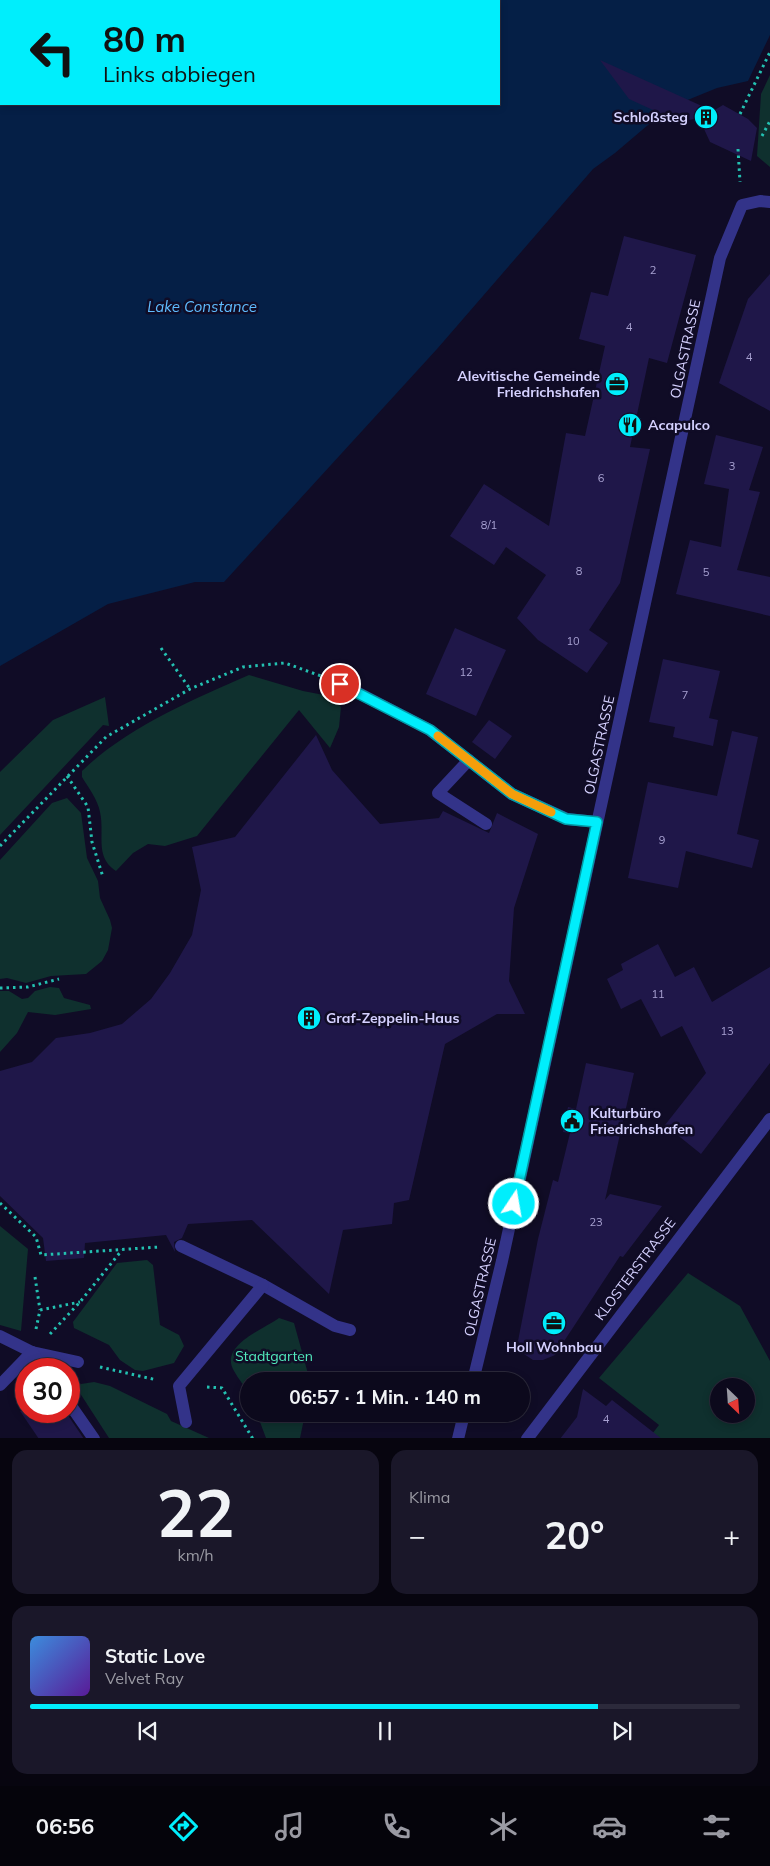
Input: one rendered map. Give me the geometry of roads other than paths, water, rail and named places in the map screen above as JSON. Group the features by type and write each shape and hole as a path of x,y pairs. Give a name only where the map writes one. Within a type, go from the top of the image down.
{"street":[{"name":"OLGASTRASSE","path":"475,1372 720,258 742,205 760,201 770,202"},
{"path":"340,684 430,730 512,794 566,819 597,822"},
{"path":"469,760 438,792 486,824"},
{"name":"KLOSTERSTRASSE","path":"527,1438 770,1119"},
{"path":"181,1246 263,1284 335,1326 350,1330"},
{"path":"186,1422 178,1386 263,1284"},
{"path":"0,1336 32,1352 60,1358"},
{"path":"32,1352 36,1358"},
{"path":"0,1385 32,1352"},
{"path":"80,1418 94,1438"},
{"path":"458,1438 462,1422"}],"water":[{"name":"Lake Constance","path":"500,0 770,0 770,35 748,81 717,88 668,108 593,169 437,349 224,582 195,582 108,604 0,666 0,105 500,105"}],"place":[{"name":"Schloßsteg","path":"706,117"},
{"name":"Alevitische Gemeinde Friedrichshafen","path":"617,384"},
{"name":"Acapulco","path":"630,425"},
{"name":"Graf-Zeppelin-Haus","path":"309,1018"},
{"name":"Kulturbüro Friedrichshafen","path":"572,1121"},
{"name":"Holl Wohnbau","path":"554,1323"}],"park label":[{"name":"Stadtgarten","path":"274,1356"}]}
